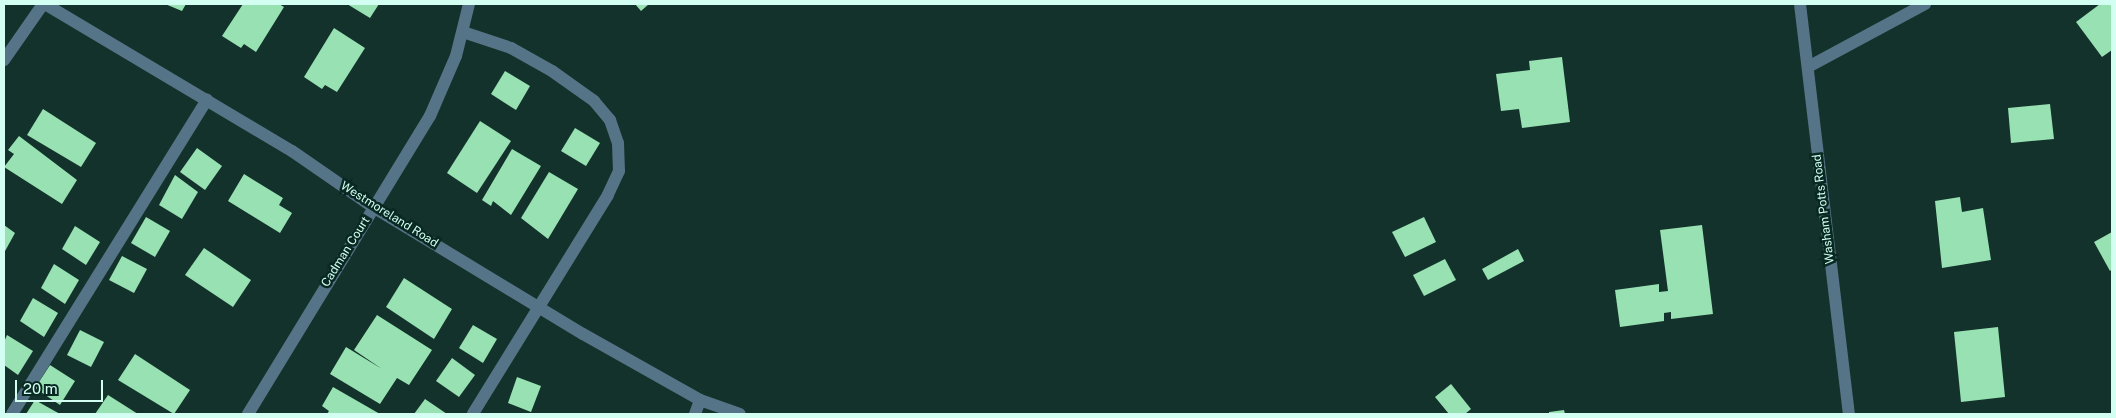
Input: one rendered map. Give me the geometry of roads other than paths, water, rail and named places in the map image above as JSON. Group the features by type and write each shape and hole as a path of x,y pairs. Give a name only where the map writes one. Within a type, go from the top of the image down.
{"street":[{"path":"4,60 44,4"},
{"name":"Westmoreland Road","path":"44,4 292,151 373,207 539,308 700,400 740,414"},
{"name":"Cadman Court","path":"248,414 430,116 463,32 469,4"},
{"name":"Washam Potts Road","path":"1800,4 1849,414"},
{"path":"1808,68 1925,4"},
{"path":"463,32 511,48 552,71 594,102 610,120 618,143 619,171 608,195 473,414"},
{"path":"12,414 207,99"},
{"path":"695,414 700,400"}]}
